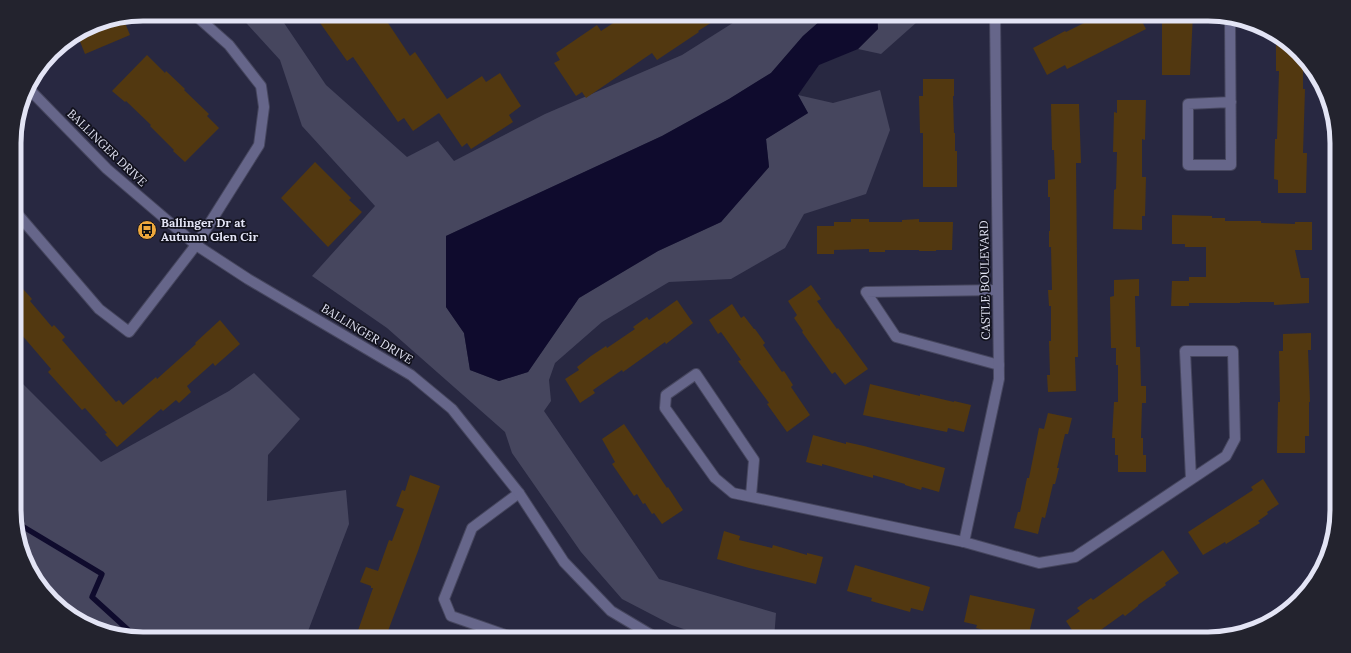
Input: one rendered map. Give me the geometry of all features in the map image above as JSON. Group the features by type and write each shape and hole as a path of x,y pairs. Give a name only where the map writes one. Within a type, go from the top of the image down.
{"street":[{"path":"21,218 99,309 129,332 196,245 259,145 264,107 261,86 229,45 202,21"},
{"name":"CASTLE BOULEVARD","path":"964,542 999,379 998,21"},
{"path":"1230,23 1231,102 1231,165 1188,165 1188,104 1231,102"},
{"name":"BALLINGER DRIVE","path":"32,92 107,169 196,245 248,279 411,375 452,409 518,493 564,562 611,611 646,632"},
{"path":"998,290 866,292 896,337 999,365"},
{"path":"751,496 754,460 696,374 666,395 665,408 715,478 733,493 964,542 1039,563 1075,557 1226,456 1234,439 1233,351 1185,352 1191,479"},
{"path":"497,632 451,616 444,599 472,528 518,493"}],"shaded area":[{"path":"244,21 283,21 326,85 407,157 438,141 454,161 545,114 682,55 736,21 820,21 803,36 771,73 729,99 662,136 446,236 446,307 464,333 470,370 499,381 528,372 579,298 658,251 721,222 769,167 766,139 808,113 798,95 833,103 880,90 890,130 866,194 804,214 785,248 731,279 669,282 602,322 555,363 549,380 551,401 544,411 659,579 776,613 775,632 692,632 672,625 622,599 581,552 512,453 505,432 387,328 312,276 375,206 302,126 280,60"},
{"path":"820,21 877,21 878,29 858,49 819,65 798,95 808,113 766,139 769,167 721,222 658,251 579,298 528,372 499,381 470,370 464,333 446,307 446,236 662,136 729,99 771,73 803,36"},
{"path":"877,21 918,21 881,54 858,49 878,29"},
{"path":"254,373 300,419 268,455 267,501 346,490 349,524 308,632 127,631 104,626 69,607 46,584 37,571 30,557 25,541 21,510 21,382 101,462 229,391"}],"building":[{"path":"319,21 387,21 410,56 415,52 447,99 482,76 486,82 500,73 521,106 509,115 513,122 471,149 467,143 462,147 439,113 413,131 404,118 398,122 353,57 347,61"},
{"path":"616,21 714,21 657,60 652,53 586,98 582,92 576,96 554,63 560,60 556,53 597,25 601,31"},
{"path":"1088,21 1142,21 1146,29 1067,69 1065,65 1047,75 1033,48 1065,31 1066,32"},
{"path":"1162,21 1193,21 1190,75 1162,75"},
{"path":"125,22 130,35 85,54 79,39 104,27"},
{"path":"1276,42 1288,51 1303,67 1303,89 1305,89 1303,153 1307,153 1306,193 1278,193 1278,180 1274,179 1279,71 1276,71"},
{"path":"147,55 165,73 166,71 185,89 184,90 209,114 207,116 219,128 185,162 150,126 151,125 126,101 125,102 112,91"},
{"path":"923,79 954,79 954,133 955,151 957,151 957,187 923,187 923,133 920,133 919,96 923,96"},
{"path":"1117,100 1146,100 1145,140 1142,139 1142,177 1146,177 1145,216 1142,216 1142,230 1113,229 1117,152 1113,152 1114,112 1117,113"},
{"path":"1051,104 1079,104 1081,163 1076,163 1078,357 1075,357 1076,391 1048,392 1047,375 1050,375 1049,341 1051,341 1051,306 1049,306 1048,290 1052,290 1051,247 1049,247 1050,197 1048,197 1048,180 1055,179 1054,150 1052,150"},
{"path":"315,162 351,198 349,200 362,212 328,247 281,198"},
{"path":"1172,215 1212,216 1212,218 1225,218 1225,221 1261,221 1261,223 1295,224 1295,222 1312,222 1312,250 1295,250 1301,278 1309,278 1309,303 1274,305 1274,302 1189,303 1189,306 1171,306 1172,281 1189,281 1189,277 1206,277 1206,247 1185,247 1185,244 1172,244"},
{"path":"851,219 869,219 869,222 902,222 902,220 919,219 919,222 953,222 952,250 885,250 885,252 869,252 869,249 834,250 834,254 817,254 817,226 834,226 834,222 851,222"},
{"path":"1139,279 1139,296 1135,296 1136,347 1140,347 1141,386 1146,386 1146,403 1142,403 1141,438 1143,438 1143,455 1146,455 1146,472 1118,472 1118,455 1115,455 1115,438 1112,438 1114,402 1118,402 1118,365 1116,365 1116,348 1111,348 1110,297 1114,296 1114,280"},
{"path":"811,285 821,299 817,301 868,369 845,385 835,372 832,374 802,332 803,331 794,318 797,315 788,301"},
{"path":"21,287 32,299 30,301 52,327 54,325 65,337 62,340 116,402 119,400 123,405 156,377 157,379 220,320 240,344 215,366 213,363 187,386 191,392 179,403 176,400 163,411 161,409 117,447 85,408 82,410 48,372 51,369 21,334"},
{"path":"677,300 693,323 666,344 665,342 623,372 622,370 593,390 595,393 580,403 565,379 579,370 577,367 591,356 606,346 607,348 635,329 633,327 647,317 649,320"},
{"path":"732,304 741,318 744,316 765,343 763,345 782,372 784,371 793,385 791,387 810,415 787,432 767,404 769,403 738,361 741,360 721,332 718,334 709,320"},
{"path":"1311,333 1311,350 1308,350 1310,402 1309,436 1305,436 1305,453 1277,453 1278,402 1280,402 1279,351 1283,351 1283,334"},
{"path":"870,384 920,396 920,394 971,405 964,432 948,428 947,432 863,415"},
{"path":"1048,413 1072,418 1068,434 1065,434 1055,484 1053,484 1045,518 1042,517 1038,534 1014,528 1018,512 1020,512 1027,478 1029,478 1039,428 1044,429"},
{"path":"624,424 683,510 662,524 654,513 652,514 645,503 643,504 637,494 634,496 612,464 615,462 602,439"},
{"path":"813,435 846,444 846,442 864,446 945,468 939,492 922,487 921,490 873,475 873,478 822,464 822,466 806,462"},
{"path":"410,475 440,486 418,551 388,632 357,632 373,588 360,582 366,567 378,571 389,540 392,541 404,509 396,506 402,490 405,491"},
{"path":"1263,479 1279,504 1267,512 1268,514 1258,521 1260,523 1226,544 1225,542 1203,555 1188,532 1253,490 1251,487"},
{"path":"724,531 740,536 739,540 772,548 773,545 807,555 807,553 823,557 816,584 717,559"},
{"path":"1163,550 1179,573 1165,583 1166,585 1125,616 1123,614 1098,632 1073,632 1066,621 1080,611 1077,608 1091,598 1093,600"},
{"path":"855,565 930,587 923,611 911,608 910,612 871,601 872,598 847,591"},
{"path":"970,595 1035,609 1029,632 991,632 976,628 977,625 964,622"}],"waterway":[{"path":"22,526 102,574 92,597 130,631"}],"place":[{"name":"Ballinger Dr at Autumn Glen Cir","path":"147,230"}]}
